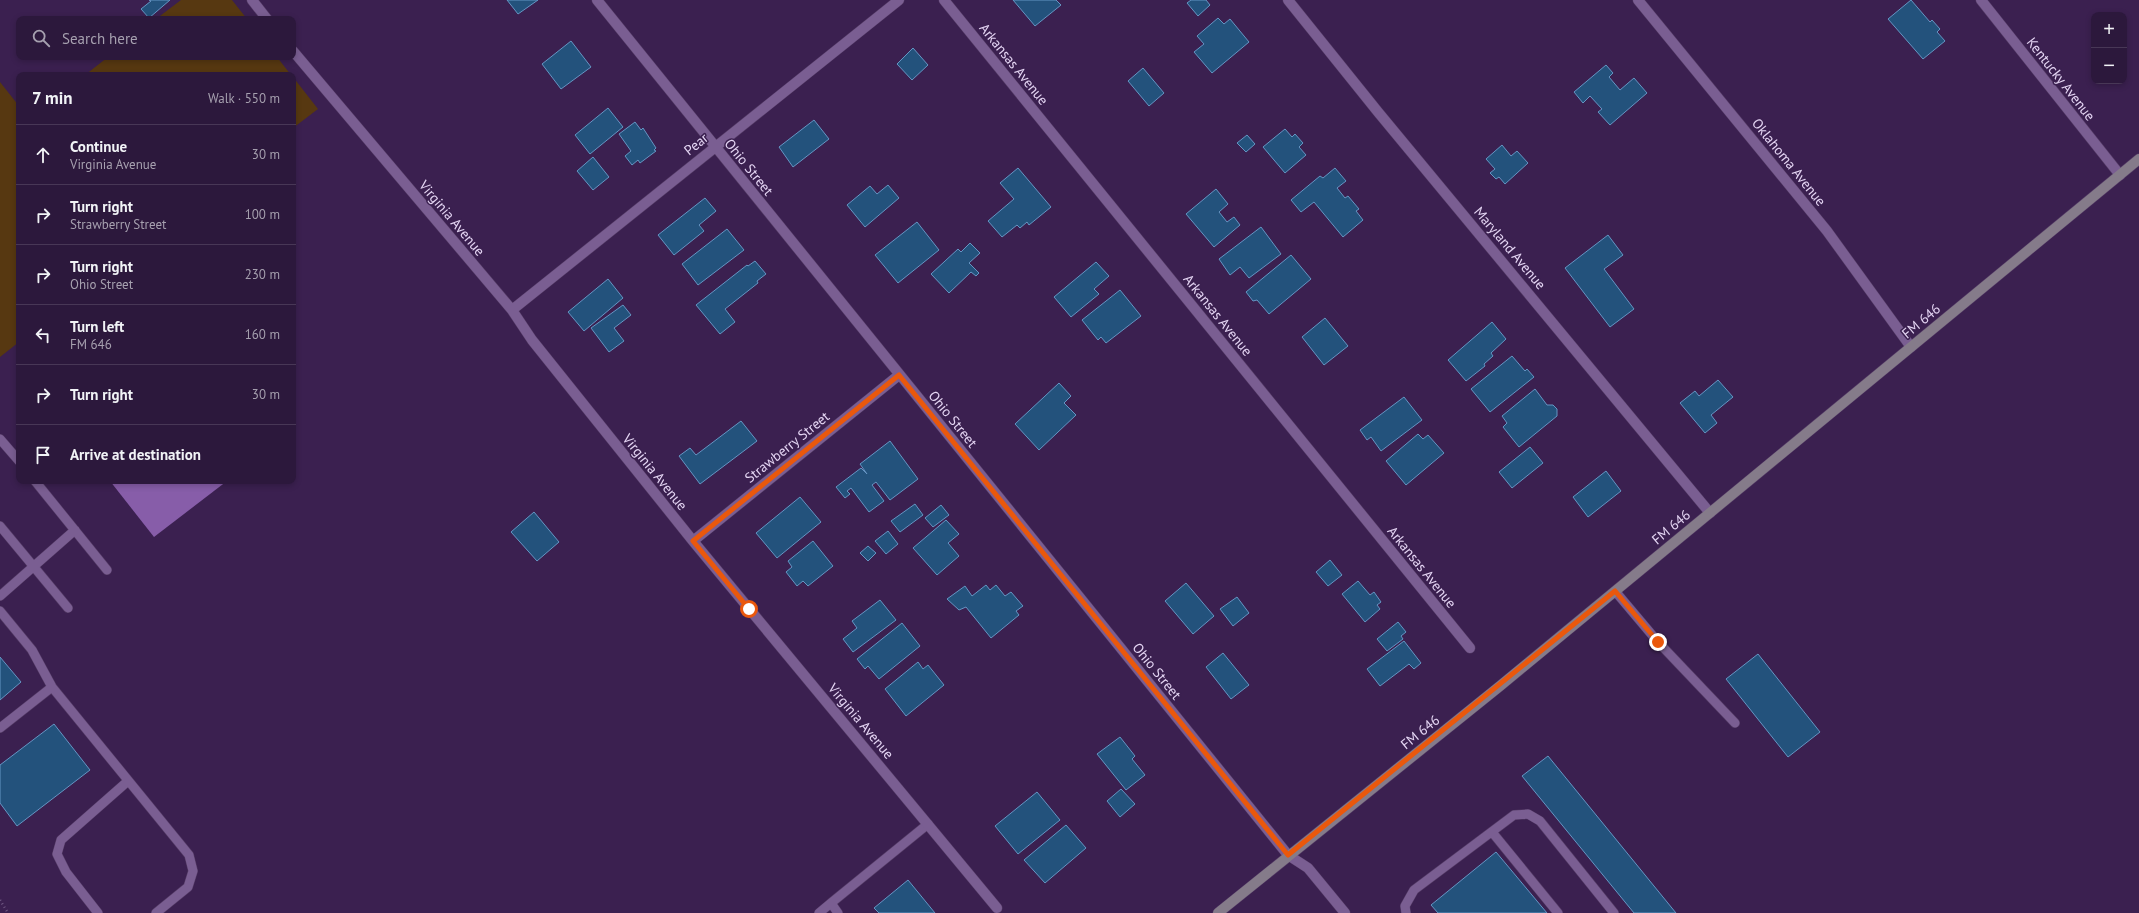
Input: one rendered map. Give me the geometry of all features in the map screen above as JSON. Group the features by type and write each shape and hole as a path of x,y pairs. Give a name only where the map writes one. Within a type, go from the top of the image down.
{"main road":[{"name":"FM 646","path":"1218,913 1615,591 2139,159"}],"street":[{"path":"252,0 265,16"},
{"name":"Ohio Street","path":"597,0 1288,855 1308,868 1345,913"},
{"name":"Pear","path":"512,310 900,0"},
{"name":"Arkansas Avenue","path":"944,0 1470,648"},
{"name":"Maryland Avenue","path":"1288,0 1378,112 1710,513"},
{"name":"Oklahoma Avenue","path":"1638,0 1827,231 1910,347"},
{"name":"Kentucky Avenue","path":"1981,0 2120,175"},
{"name":"Virginia Avenue","path":"296,55 512,310 532,340 693,541 997,908"},
{"name":"Strawberry Street","path":"693,541 899,375"}],"lane":[{"path":"0,439 16,458"},
{"path":"37,484 108,570"},
{"path":"0,526 68,608"},
{"path":"0,596 75,530"},
{"path":"1615,591 1658,642 1735,723"},
{"path":"0,611 32,650 52,687 189,855 193,871 188,887 156,913"},
{"path":"0,728 52,687"},
{"path":"98,913 66,872 58,854 60,840 128,781"},
{"path":"1406,913 1405,906 1414,890 1514,815 1528,814 1540,821 1614,913"},
{"path":"819,913 928,824"},
{"path":"1492,832 1558,913"},
{"path":"831,903 838,913"}],"path":[{"path":"0,900 8,913"}],"shaded area":[{"path":"181,0 232,0 245,16 160,16"},
{"path":"104,60 279,60 289,72 89,72"},
{"path":"296,81 318,109 296,126"},
{"path":"0,82 16,102 16,344 0,357"},
{"path":"112,484 223,484 154,537"}],"building":[{"path":"149,0 170,0 151,16 147,16 141,9 151,1"},
{"path":"507,0 538,0 518,14"},
{"path":"1013,0 1056,0 1061,5 1035,26"},
{"path":"1191,0 1206,0 1210,5 1198,16 1187,3"},
{"path":"1911,0 1930,22 1932,20 1940,29 1937,32 1945,41 1923,59 1888,19"},
{"path":"1218,18 1224,24 1230,19 1249,42 1212,73 1194,52 1204,44 1197,36"},
{"path":"571,41 591,67 561,89 542,64"},
{"path":"913,48 928,65 912,80 897,64"},
{"path":"1606,65 1613,73 1609,77 1620,90 1634,78 1647,93 1610,125 1598,112 1602,109 1590,96 1583,103 1574,92"},
{"path":"1143,68 1164,93 1149,106 1128,81"},
{"path":"608,108 623,127 590,154 575,135"},
{"path":"814,120 829,139 793,167 779,147"},
{"path":"635,122 641,130 643,128 656,148 654,150 656,151 640,163 638,160 632,165 625,156 631,151 619,134"},
{"path":"1285,129 1292,137 1295,134 1303,143 1299,147 1306,155 1285,173 1263,147"},
{"path":"1247,135 1255,144 1246,152 1237,143"},
{"path":"1502,145 1511,156 1517,151 1528,163 1505,184 1499,177 1496,179 1490,173 1495,169 1486,159"},
{"path":"593,157 609,177 593,190 577,171"},
{"path":"1018,168 1051,207 1029,225 1027,222 1020,228 1017,225 1002,237 988,221 1014,199 1000,183"},
{"path":"1335,168 1346,181 1337,188 1345,198 1348,196 1359,209 1356,211 1363,220 1343,237 1314,202 1301,212 1291,200 1320,176 1323,178"},
{"path":"888,185 899,198 865,227 847,205 870,186 877,194"},
{"path":"1216,189 1228,204 1219,212 1227,222 1234,217 1240,225 1214,247 1186,214"},
{"path":"705,198 716,211 699,225 704,231 674,255 658,235"},
{"path":"917,222 939,250 898,283 875,255"},
{"path":"1261,227 1281,254 1249,278 1240,267 1230,275 1219,259"},
{"path":"727,229 744,250 698,285 682,264"},
{"path":"1608,235 1623,255 1604,269 1634,309 1610,327 1565,268"},
{"path":"970,243 980,253 969,263 979,273 976,276 971,272 949,293 931,274 958,249 961,252"},
{"path":"1291,255 1311,279 1269,314 1257,300 1253,301 1246,292"},
{"path":"755,261 766,274 757,281 758,283 725,309 735,322 720,334 696,305 747,265 748,266"},
{"path":"1096,262 1109,276 1094,289 1099,294 1071,317 1054,297"},
{"path":"608,279 623,298 584,331 568,312"},
{"path":"1120,290 1141,316 1106,343 1101,337 1098,340 1082,320"},
{"path":"623,305 631,315 614,328 624,341 609,352 591,328"},
{"path":"1325,318 1348,346 1324,365 1302,337"},
{"path":"1492,322 1506,339 1491,353 1493,356 1484,364 1485,366 1466,381 1448,360"},
{"path":"1512,356 1525,371 1527,369 1534,377 1490,412 1471,389"},
{"path":"1718,380 1733,397 1711,415 1717,423 1705,433 1680,403 1695,391 1699,396"},
{"path":"1059,383 1071,396 1064,403 1076,415 1039,450 1015,424"},
{"path":"1535,389 1547,405 1553,405 1557,409 1557,416 1519,447 1503,427 1507,423 1502,416"},
{"path":"1404,397 1422,420 1381,451 1371,437 1367,440 1360,430"},
{"path":"741,421 757,441 700,484 679,456 690,448 696,455"},
{"path":"1418,434 1423,439 1428,435 1444,453 1406,485 1386,461"},
{"path":"890,441 918,479 890,500 876,482 872,485 884,501 869,512 851,488 847,491 850,494 845,498 836,487 861,468 867,474 860,464"},
{"path":"1530,447 1543,463 1512,488 1499,472"},
{"path":"1606,471 1621,491 1588,517 1573,497"},
{"path":"800,497 821,522 777,558 756,533"},
{"path":"915,504 923,515 900,532 891,521"},
{"path":"941,505 949,515 933,527 925,518"},
{"path":"534,512 559,542 537,561 511,532"},
{"path":"946,520 959,534 948,543 959,556 937,575 913,548"},
{"path":"888,531 898,544 886,554 875,541"},
{"path":"813,541 833,566 808,586 803,581 797,586 786,572 792,567 788,561"},
{"path":"868,546 876,553 868,561 860,553"},
{"path":"1330,560 1342,575 1328,586 1316,572"},
{"path":"1358,581 1370,595 1374,592 1381,602 1377,605 1380,609 1365,622 1342,594"},
{"path":"1186,583 1214,616 1193,634 1165,601"},
{"path":"986,585 990,590 996,585 1005,596 1011,592 1023,606 1016,611 1019,615 991,638 966,607 959,610 947,599 965,586 972,596"},
{"path":"1237,597 1249,613 1233,626 1220,609"},
{"path":"880,600 896,620 853,652 843,639 857,628 852,621"},
{"path":"1398,622 1406,632 1401,636 1403,639 1387,651 1377,639"},
{"path":"902,623 920,646 879,679 868,666 865,669 857,659"},
{"path":"1404,641 1421,663 1414,669 1409,664 1380,686 1367,669"},
{"path":"1223,653 1249,685 1231,699 1206,667"},
{"path":"1758,654 1820,732 1788,757 1726,679"},
{"path":"0,657 21,682 0,700"},
{"path":"918,662 923,669 928,665 944,685 906,716 885,689"},
{"path":"54,724 90,770 17,826 0,803 0,765"},
{"path":"1120,737 1135,756 1132,759 1145,775 1126,790 1097,754"},
{"path":"1548,756 1676,913 1634,913 1522,776"},
{"path":"1121,789 1135,804 1120,817 1107,801"},
{"path":"1037,792 1060,820 1018,854 995,826"},
{"path":"1066,825 1086,848 1045,883 1024,860"},
{"path":"1496,852 1547,913 1438,913 1431,905"},
{"path":"908,880 935,913 879,913 874,908"}],"route":[{"path":"749,609 693,541 899,375 1288,855 1500,686 1615,591 1658,642"}]}
